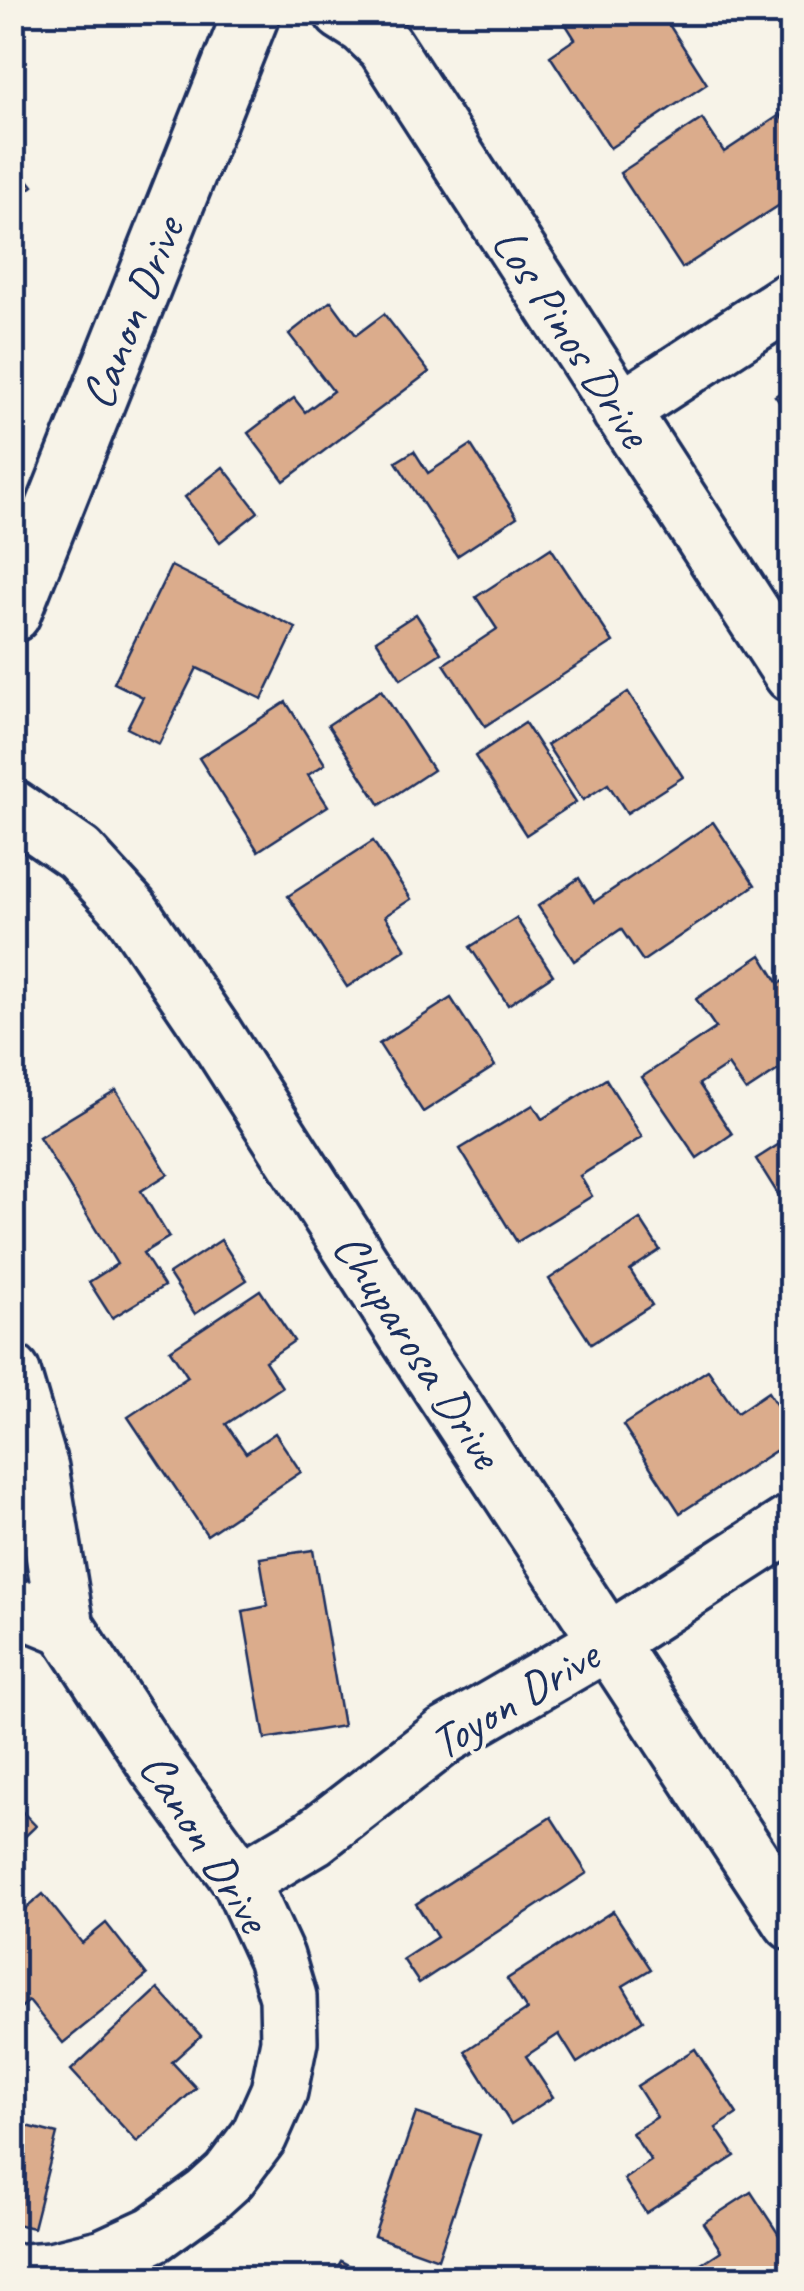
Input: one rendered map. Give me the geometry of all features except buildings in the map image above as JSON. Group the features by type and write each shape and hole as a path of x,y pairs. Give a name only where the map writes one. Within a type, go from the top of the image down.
{"street":[{"name":"Canon Drive","path":"12,614 252,12"},
{"name":"Los Pinos Drive","path":"342,12 385,46 792,674"},
{"path":"620,411 792,300"},
{"name":"Chuparosa Drive","path":"12,808 78,854 131,911 792,1922"},
{"name":"Canon Drive","path":"12,1373 40,1468 66,1628 157,1766 241,1882 276,1957 288,1997 289,2042 279,2090 258,2136 229,2176 208,2196 154,2234 104,2257 51,2270 12,2273"},
{"name":"Toyon Drive","path":"241,1882 314,1838 445,1736 609,1641 792,1523"},
{"path":"12,1606 66,1628"}]}
